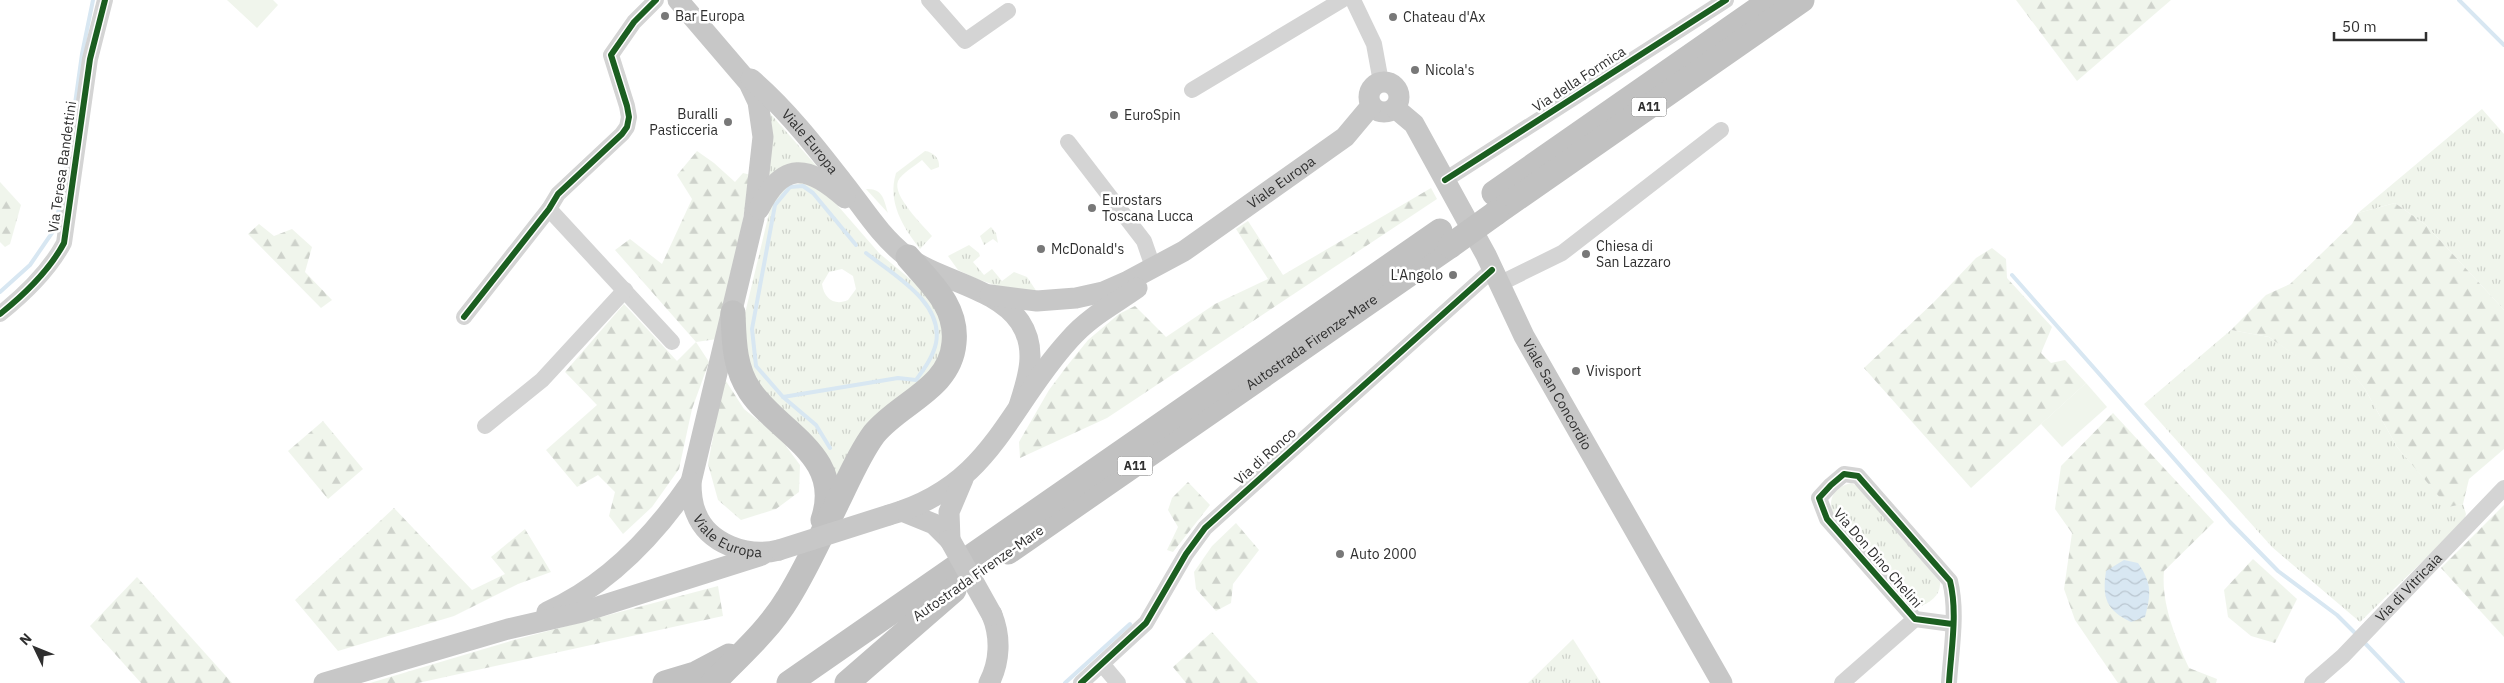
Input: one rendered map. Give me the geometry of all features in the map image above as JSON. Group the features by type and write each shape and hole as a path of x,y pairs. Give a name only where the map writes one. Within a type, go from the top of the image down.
{"highway":[{"name":"Autostrada Firenze-Mare","path":"819,683 954,590 1445,239 1771,0"},
{"name":"Autostrada Firenze-Mare","path":"1490,206 1802,0"},
{"name":"Autostrada Firenze-Mare","path":"789,683 1445,239"},
{"path":"713,683 787,600 809,561 869,442 890,418 933,385 952,356 955,330 950,308 944,297 908,257"},
{"path":"733,313 736,352 743,380 764,409 789,429 808,449 819,466 823,479 826,503 824,515 809,561"},
{"path":"847,683 954,590"},
{"path":"665,683 695,674 747,647"}],"main road":[{"name":"Viale Europa","path":"678,0 738,67 781,108 843,182 872,223"},
{"name":"Viale Europa","path":"738,67 749,83 758,102 762,126 761,165 754,218 733,313 690,482 696,513 710,534 739,550 776,551 896,513 941,494 966,475 994,444 1019,406 1069,339 1087,322 1345,138 1371,106"},
{"path":"1381,82 1390,83 1398,90 1399,99 1394,108 1385,112 1375,110 1371,106 1370,91 1381,82"},
{"name":"Viale San Concordio","path":"1394,108 1414,124 1496,277 1524,336 1722,683"},
{"name":"Viale Europa","path":"754,218 776,181 787,174 803,173 818,177 908,257 985,294 1013,314 1022,326 1029,342 1030,366 1019,406"},
{"name":"Viale Europa","path":"985,294 1037,301 1076,298 1103,292 1184,251"},
{"path":"950,540 949,512 966,475"},
{"path":"508,629 583,594 631,555 660,525 690,482"},
{"path":"896,513 927,520 950,540 992,615 998,645 996,664 989,683"},
{"path":"324,683 508,629 582,612 776,551"}],"street":[{"name":"Via Teresa Bandettini","path":"0,314 19,299 57,256 64,243 90,59 106,0"},
{"path":"464,317 549,209 558,194 622,134 627,126 629,117 627,106 610,55 634,22 656,0"},
{"path":"930,0 965,41 1008,11"},
{"path":"1192,90 1342,0"},
{"path":"1353,0 1374,44 1381,82"},
{"name":"Via della Formica","path":"1445,180 1726,0"},
{"name":"Via di Ronco","path":"1081,683 1146,623 1186,554 1206,528 1496,277 1562,253 1721,130"},
{"path":"1068,142 1144,241 1153,267"},
{"path":"549,209 672,342"},
{"path":"485,426 542,380 625,290"},
{"name":"Via Don Dino Chelini","path":"1949,683 1952,624 1953,595 1950,581 1858,476 1844,474 1831,484 1819,498 1826,519 1914,620 1952,624"},
{"name":"Via di Vitricaia","path":"2312,683 2367,631 2504,488"},
{"path":"1842,683 1914,620"},
{"path":"1102,664 1118,683"}],"green space":[{"path":"227,0 273,0 278,5 257,28"},
{"path":"2016,0 2171,0 2077,81"},
{"path":"2482,109 2504,134 2504,310 2426,225 2395,203 2358,213"},
{"path":"768,111 820,170 769,175"},
{"path":"697,151 735,182 743,173 751,175 738,247 717,339 696,342 615,250 630,239 662,264 692,199 677,175"},
{"path":"925,151 935,156 939,167 931,170 922,160 902,175 897,187 904,202 932,236 920,249 898,214 895,204 894,184 896,173"},
{"path":"0,182 21,205 10,244 5,247 0,242"},
{"path":"804,182 825,191 879,253 928,294 939,308 946,349 839,485 756,392 742,326 771,205 786,187","holes":["842,269 853,276 856,289 848,300 835,302 825,294 822,284 829,272"]},
{"path":"1431,188 1437,199 1107,418 1020,458 1019,442 1049,390 1088,340 1119,314 1135,306 1166,337 1215,304 1268,279 1236,229 1248,221 1283,275"},
{"path":"866,189 876,190 882,196 888,213"},
{"path":"2395,203 2426,225 2504,310 2504,449 2469,479 2463,504 2448,507 2397,447 2365,389 2340,357 2314,369 2269,337 2231,330 2266,295 2290,284 2352,224 2358,213"},
{"path":"259,224 274,236 292,229 312,247 305,272 332,300 321,308 248,234"},
{"path":"991,227 996,233 998,243 993,239 984,245 980,236"},
{"path":"969,245 979,253 980,256 973,262 984,275 992,269 1002,281 1014,272 1027,277 1037,292 1006,289 958,270 948,256"},
{"path":"1992,248 2006,259 2007,278 2052,327 2041,353 2051,363 2065,360 2086,383 1971,488 1864,368 1934,302 1976,258"},
{"path":"624,304 677,361 696,342 709,362 692,409 679,469 652,507 623,534 609,516 615,492 598,475 577,487 546,450 597,405 565,372"},
{"path":"2231,330 2269,337 2314,368 2340,356 2365,389 2397,447 2448,506 2463,504 2466,514 2464,521 2360,622 2272,547 2144,404"},
{"path":"724,378 744,409 780,438 800,465 799,492 776,509 741,520 718,500 708,464"},
{"path":"2086,383 2107,407 2062,447 2041,424"},
{"path":"2113,413 2214,522 2164,571 2164,583 2170,621 2189,668 2217,679 2216,683 2118,683 2075,620 2064,589 2072,533 2055,509 2061,466"},
{"path":"323,421 363,469 328,499 288,451"},
{"path":"1188,482 1210,505 1173,552 1167,550 1178,527 1168,510 1172,498"},
{"path":"1851,483 1859,487 1940,582 1937,595 1927,603 1918,607 1911,603 1832,515 1831,503 1836,490"},
{"path":"2504,505 2504,637 2441,568"},
{"path":"394,508 472,590 505,574 491,557 525,529 551,572 518,584 454,616 338,651 295,600"},
{"path":"1236,523 1259,550 1233,584 1231,603 1216,611 1196,589 1194,572 1212,546"},
{"path":"2253,559 2297,599 2275,643 2251,636 2228,617 2224,590"},
{"path":"137,577 232,683 141,683 90,626"},
{"path":"718,586 723,616 418,683 370,683 514,640"},
{"path":"1212,632 1258,683 1186,683 1173,667"},
{"path":"1573,639 1601,683 1528,683"}],"water":[{"path":"2124,560 2138,563 2146,577 2149,589 2145,617 2131,622 2111,608 2105,589 2106,571"}],"waterway":[{"path":"0,292 30,265 54,230 62,196 82,54 93,0"},
{"path":"2459,0 2504,45"},
{"path":"830,448 816,425 783,397 756,366 752,329 775,205 790,187 803,186 813,193 856,245"},
{"path":"783,397 898,378 916,380 928,363 936,343 936,328 932,315 914,290 866,253"},
{"path":"2012,275 2230,522 2278,571 2337,615 2357,635"},
{"path":"1065,683 1130,624"},
{"path":"2362,640 2403,683"}],"cycle path":[{"path":"0,314 36,282 64,243 90,59 105,0"},
{"path":"464,317 549,209 558,194 622,134 627,127 629,117 627,106 611,55 634,22 656,0"},
{"path":"1445,180 1726,0"},
{"path":"1081,683 1146,623 1186,554 1205,528 1492,270"},
{"path":"1949,683 1954,619 1950,581 1858,476 1844,474 1819,498 1827,519 1915,619 1952,624"}],"place":[{"name":"Bar Europa","path":"665,16"},
{"name":"Chateau d'Ax","path":"1393,17"},
{"name":"Nicola's","path":"1415,70"},
{"name":"EuroSpin","path":"1114,115"},
{"name":"Buralli Pasticceria","path":"728,122"},
{"name":"Eurostars Toscana Lucca","path":"1092,208"},
{"name":"McDonald's","path":"1041,249"},
{"name":"Chiesa di San Lazzaro","path":"1586,254"},
{"name":"L'Angolo","path":"1453,275"},
{"name":"Vivisport","path":"1576,371"},
{"name":"Auto 2000","path":"1340,554"}]}
